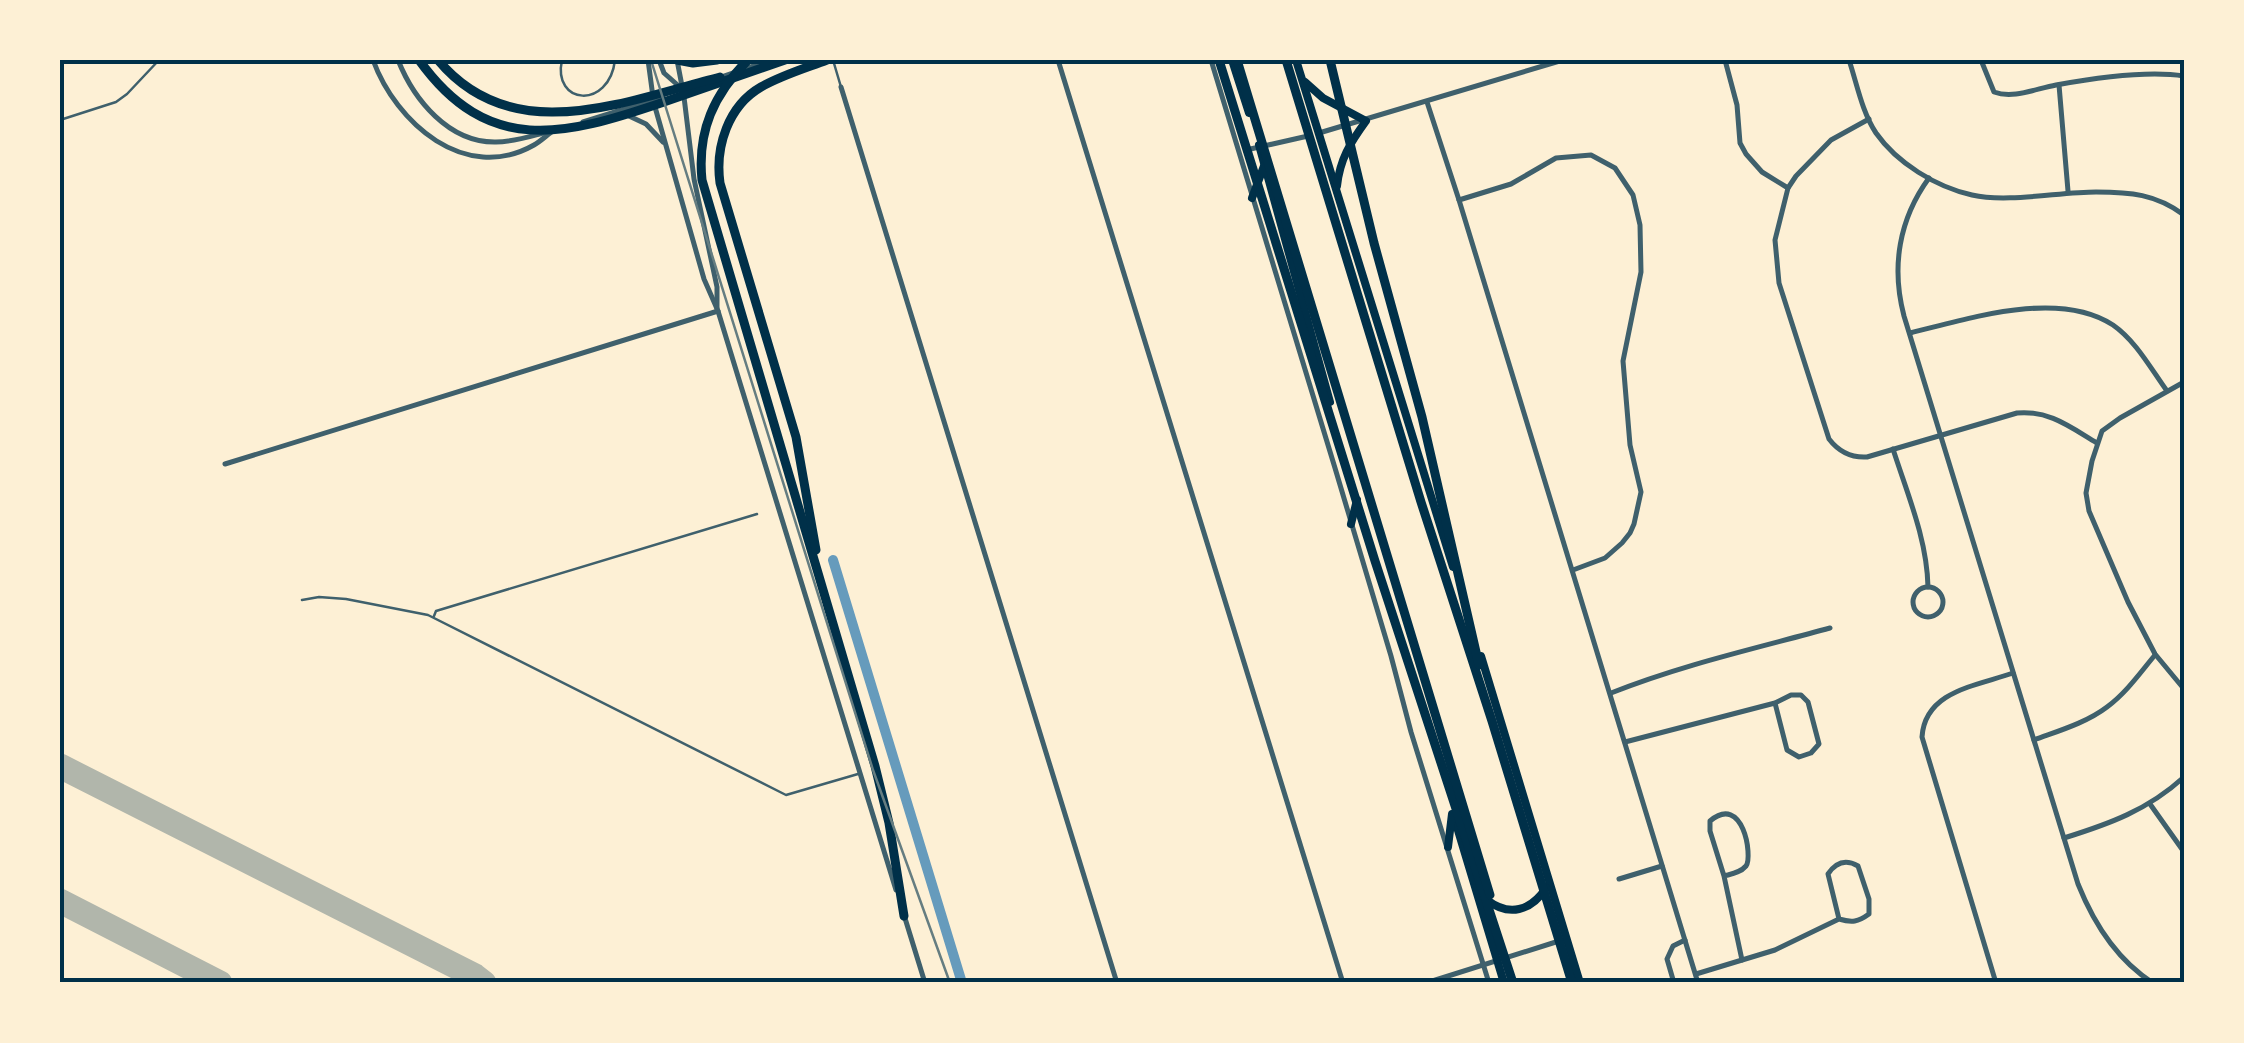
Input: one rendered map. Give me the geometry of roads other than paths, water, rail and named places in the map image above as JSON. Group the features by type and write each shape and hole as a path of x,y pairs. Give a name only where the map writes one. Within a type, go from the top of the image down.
{"highway":[{"path":"419,60 447,93 470,110 519,129 545,132 572,129 641,110 777,61"},
{"path":"438,60 457,79 488,99 544,113 582,111 777,61"},
{"path":"677,60 717,60"},
{"path":"748,60 724,86 710,112 702,142 705,193 880,785 904,916"},
{"path":"820,578 796,437 720,183 718,156 731,118 751,94 830,60"},
{"path":"1219,60 1375,561 1515,983"},
{"path":"1234,60 1515,983"},
{"path":"1286,60 1572,983"},
{"path":"1330,60 1374,243 1422,417 1492,721"}],"main road":[{"path":"1234,60 1319,364 1504,983"},
{"path":"1296,60 1580,983"},
{"path":"1301,79 1323,98 1366,120 1346,147 1336,192"},
{"path":"1252,198 1264,166"},
{"path":"1298,345 1319,364"},
{"path":"1351,524 1358,496"},
{"path":"1448,846 1452,809"},
{"path":"1473,880 1490,904 1512,911 1535,902 1547,886 1548,875"}],"street":[{"path":"372,60 397,106 420,129 448,148 475,156 497,156 534,145 551,131"},
{"path":"398,60 424,104 453,130 483,141 512,141 551,131 777,61"},
{"path":"648,60 664,144 704,279 718,311 925,983"},
{"path":"660,60 664,73 683,90"},
{"path":"677,60 718,311"},
{"path":"1058,60 1343,983"},
{"path":"1211,60 1490,983"},
{"path":"1238,152 1318,134 1562,60"},
{"path":"1726,60 1737,105 1740,143 1762,172 1788,188"},
{"path":"1849,60 1878,135 1911,168 1929,178 1973,196 2144,194 2184,215"},
{"path":"1982,60 1994,92 2006,96 2058,85 2167,74 2184,76"},
{"path":"2058,85 2068,192"},
{"path":"841,87 1117,983"},
{"path":"1426,102 1698,983"},
{"path":"609,114 627,115 646,124 664,144"},
{"path":"1869,119 1817,152 1788,188 1775,240 1776,273 1826,432 1837,448 1854,457 1867,456 2017,413 2038,412 2097,443"},
{"path":"1459,200 1511,184 1556,158 1591,155 1615,168 1634,195 1640,225 1641,272 1623,361 1630,446 1640,492 1634,524 1622,543 1605,558 1573,570"},
{"path":"1929,178 1906,218 1899,245 1898,284 1910,333 2084,898 2098,926 2126,962 2153,983"},
{"path":"1910,333 1994,315 2065,308 2112,325 2132,343 2167,391"},
{"path":"225,464 718,311"},
{"path":"2184,382 2102,431 2086,493 2116,578 2155,654 2184,690"},
{"path":"1892,449 1919,531 1928,567 1928,586"},
{"path":"1928,586 1940,592 1944,602 1940,612 1926,617 1918,613 1913,600 1918,591 1928,586"},
{"path":"1611,692 1830,628"},
{"path":"2034,740 2106,708 2155,654"},
{"path":"1996,983 1925,753 1922,723 1942,698 2013,673"},
{"path":"1626,742 1801,695 1808,702 1819,744 1814,751 1799,757 1787,750 1775,703"},
{"path":"2064,838 2150,804 2184,778"},
{"path":"2150,804 2184,852"},
{"path":"1724,876 1747,865 1750,856 1739,820 1730,813 1719,813 1710,821 1710,831 1742,960"},
{"path":"1696,974 1775,950 1839,919 1850,923 1870,914 1858,866 1850,862 1839,863 1828,874 1839,919"},
{"path":"1618,880 1662,866"},
{"path":"1426,983 1566,939"},
{"path":"1674,983 1668,958 1673,946 1685,940"}],"lane":[{"path":"60,120 109,106 127,94 159,60"},
{"path":"562,60 564,84 575,94 592,96 604,88 615,60"},
{"path":"830,60 841,87"},
{"path":"60,405 60,421"},
{"path":"434,617 436,611 757,514"},
{"path":"302,600 319,597 363,602 434,617 786,795 859,773"}],"waterway":[{"path":"833,560 962,983"}],"railway":[{"path":"651,60 873,770 950,983"}]}
